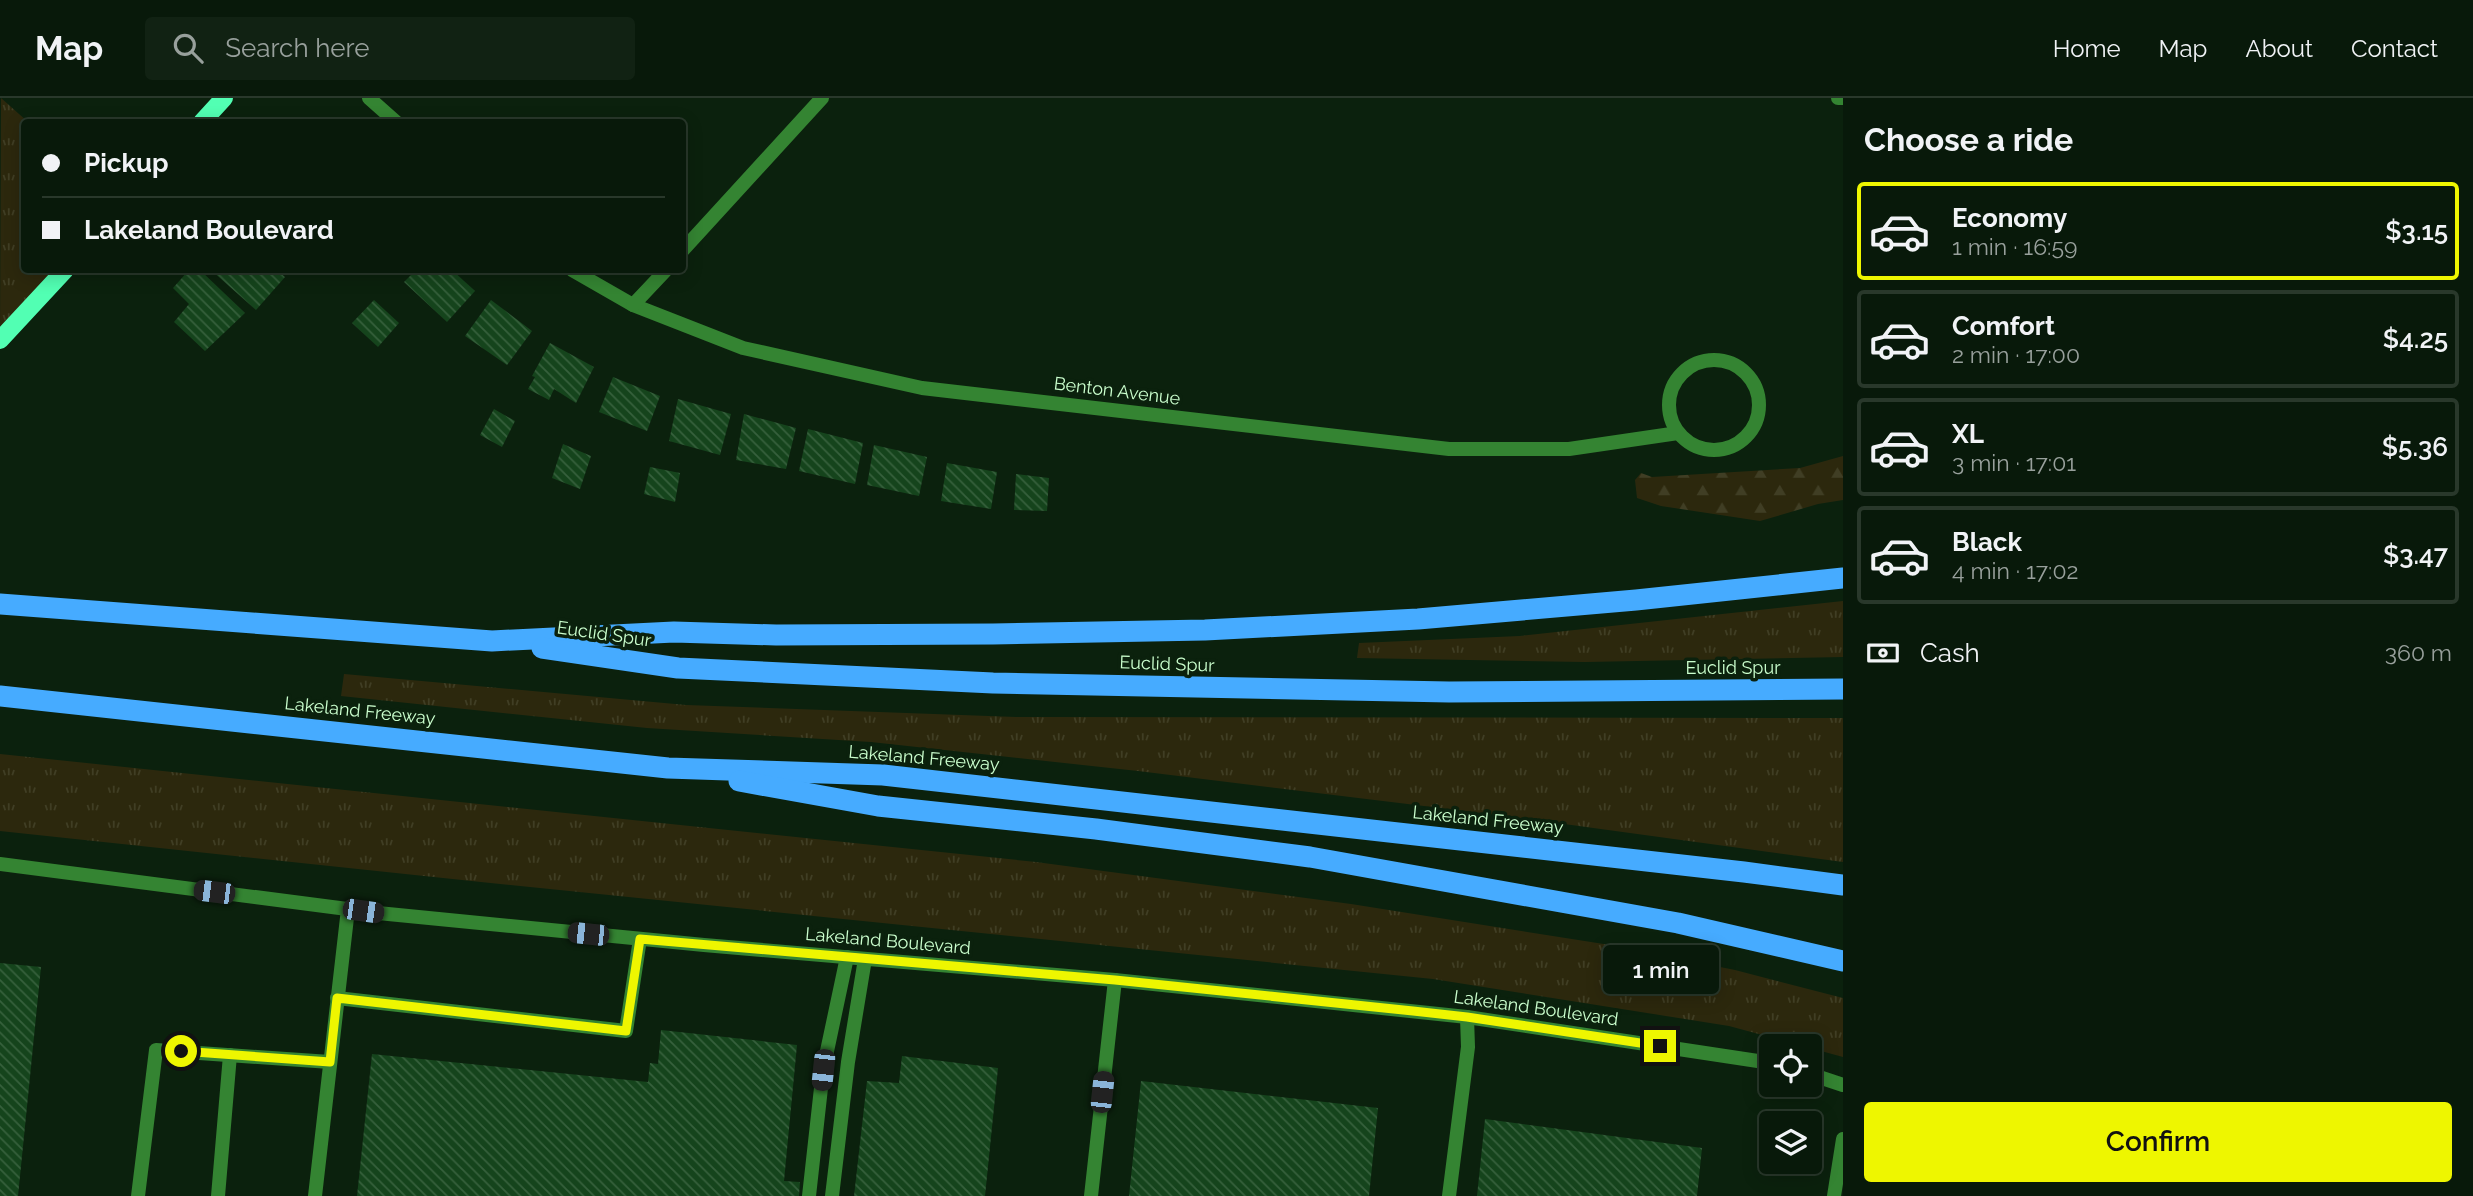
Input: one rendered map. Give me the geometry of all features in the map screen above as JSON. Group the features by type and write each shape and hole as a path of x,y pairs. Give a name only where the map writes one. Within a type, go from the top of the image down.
{"highway":[{"path":"0,604 492,641 674,632 776,635 993,634 1298,626 1527,611 1843,579"},
{"name":"Euclid Spur","path":"492,641 678,668 993,682 1436,692 1843,689"},
{"name":"Lakeland Freeway","path":"0,696 668,768 883,775 1843,885"},
{"path":"668,768 878,806 1096,829 1310,857 1678,923 1843,961"}],"main road":[{"path":"205,119 224,98"},
{"path":"0,340 62,273"}],"street":[{"path":"369,98 393,119"},
{"path":"686,247 822,98"},
{"name":"Benton Avenue","path":"577,273 633,305 743,348 922,388 1449,449 1569,449 1678,433"},
{"path":"633,305 663,273"},
{"path":"1707,360 1723,361 1738,366 1749,377 1759,405 1757,419 1741,442 1715,451 1701,449 1688,443 1678,433 1671,419 1669,404 1672,388 1680,375 1692,365 1707,360"},
{"name":"Lakeland Boulevard","path":"0,864 348,909 640,939 1115,980 1467,1017 1759,1061"},
{"path":"315,1196 348,909"},
{"path":"337,998 626,1031 640,939"},
{"path":"809,1196 823,1070 846,957"},
{"path":"832,1196 848,1062 865,959"},
{"path":"1091,1196 1115,980"},
{"path":"1449,1196 1468,1048 1467,1017"},
{"path":"138,1196 156,1050 330,1062"},
{"path":"218,1196 230,1055"},
{"path":"1822,1078 1843,1085"},
{"path":"1834,1196 1843,1139"}],"green space":[{"path":"1,98 25,119 21,119 21,273 62,273 0,340"},
{"path":"1843,456 1843,500 1818,504 1760,521 1661,506 1637,498 1635,480 1641,473 1652,477 1800,468"},
{"path":"1843,601 1843,657 1585,662 1357,658 1359,643 1520,636"},
{"path":"344,674 686,705 1016,717 1843,718 1843,862 1498,815 1138,771 871,742 647,728 341,696"},
{"path":"0,754 1036,862 1351,904 1610,945 1735,970 1843,998 1843,1057 1822,1051 1822,1034 1759,1034 1729,1026 1433,979 0,831"}],"building":[{"path":"186,273 203,273 245,313 205,351 174,322 189,304 173,288"},
{"path":"214,273 280,273 285,277 256,310"},
{"path":"413,273 455,273 475,291 447,322 404,282"},
{"path":"374,300 399,323 378,347 352,323"},
{"path":"491,300 532,331 507,365 465,336"},
{"path":"550,343 594,367 576,403 554,389 549,400 528,389"},
{"path":"613,377 660,396 647,431 599,412"},
{"path":"678,399 731,414 720,455 669,441"},
{"path":"494,409 515,421 502,447 480,435"},
{"path":"744,414 796,428 786,469 736,460"},
{"path":"808,429 863,443 855,484 799,471"},
{"path":"563,444 591,456 580,489 552,478"},
{"path":"874,445 927,457 919,496 867,485"},
{"path":"947,463 997,472 991,509 941,501"},
{"path":"650,467 680,473 675,502 644,494"},
{"path":"1016,474 1049,478 1047,511 1014,510"},
{"path":"0,963 41,967 18,1196 0,1196"},
{"path":"661,1030 797,1045 784,1181 800,1182 799,1196 357,1196 372,1054 648,1082 650,1063 658,1064"},
{"path":"902,1056 998,1068 985,1196 854,1196 867,1081 899,1083"},
{"path":"1141,1081 1378,1108 1369,1196 1129,1196"},
{"path":"1485,1119 1702,1148 1697,1196 1477,1196"}],"route":[{"path":"181,1051 330,1062 337,998 626,1031 640,939 1115,980 1413,1011 1660,1046"}]}
